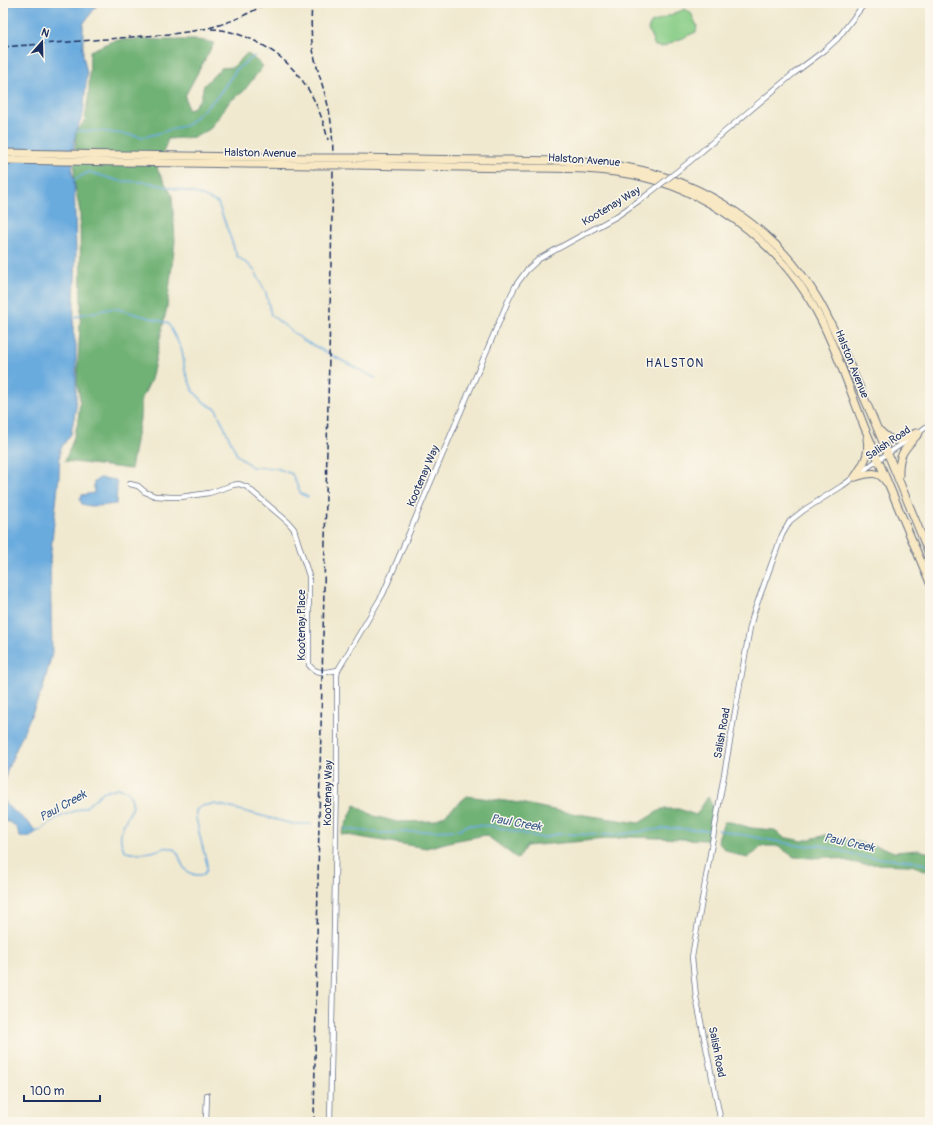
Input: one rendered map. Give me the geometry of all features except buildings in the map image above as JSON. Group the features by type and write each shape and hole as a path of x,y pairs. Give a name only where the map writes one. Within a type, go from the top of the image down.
{"main road":[{"name":"Halston Avenue","path":"3,153 599,170 643,177 666,184 701,199 751,231 781,261 812,302 833,344 878,460 930,583"},
{"name":"Halston Avenue","path":"3,160 184,159"},
{"name":"Halston Avenue","path":"355,162 563,161 625,167 645,171 677,181 705,193 738,213 755,226 787,256 818,299 828,318 888,454 930,556"},
{"path":"855,477 864,464 867,454 868,446 864,424"},
{"path":"877,429 890,440 898,441 918,433"},
{"path":"900,483 900,459 904,450 918,433"},
{"path":"855,477 868,473 876,474 883,477 891,490"}],"street":[{"name":"Kootenay Way","path":"330,1122 338,670 383,594 508,301 516,285 527,270 539,259 617,216 647,195 689,162 788,78 825,50 838,38 865,3"},
{"name":"Salish Road","path":"721,1122 696,997 692,957 750,627 754,612 785,528 790,522 804,510 842,486 930,424"},
{"name":"Kootenay Place","path":"130,484 138,486 155,496 171,497 209,493 239,484 247,486 282,515 294,529 309,576 309,665 312,669 318,672 338,670"},
{"path":"206,1122 207,1095"}],"green space":[{"path":"685,9 691,13 697,26 696,32 662,47 655,46 648,29 651,23"},
{"path":"115,40 194,40 214,43 185,96 188,110 193,108 201,98 204,85 221,68 233,67 247,53 263,66 243,92 230,101 210,129 195,137 168,139 157,169 172,195 175,241 167,307 151,380 141,400 140,419 131,469 65,461 78,422 80,400 77,381 81,307 80,212 74,180 76,131 85,121 89,92 90,51"},
{"path":"467,796 520,803 564,812 639,823 662,809 679,809 696,815 708,797 715,811 707,840 631,837 526,846 518,859 486,835 426,848 341,834 355,805 374,816 397,822 434,821 445,815"},
{"path":"724,822 731,822 751,828 775,830 783,837 802,841 826,835 884,848 894,852 919,850 930,853 930,872 911,865 861,864 830,857 794,857 776,846 762,846 747,858 727,850 718,842"}],"water":[{"path":"3,3 97,3 83,24 83,55 87,74 83,114 76,131 74,142 72,172 74,180 76,252 73,331 76,345 76,407 71,434 60,449 59,477 50,559 52,653 43,688 7,770 3,793"},
{"path":"100,478 116,480 116,504 94,506 82,504 80,500 82,495 94,493 94,482"},
{"path":"3,794 5,804 30,824 36,832 34,834 29,837 20,837 18,830 10,822 3,820"}],"waterway":[{"path":"76,131 100,131 145,137 187,125 217,97 237,69 254,56"},
{"path":"74,180 89,172 119,181 146,182 198,194 218,203 237,256 254,269 266,293 271,315 303,340 375,378"},
{"path":"74,318 80,315 114,308 168,323 182,350 185,371 193,391 205,403 216,409 237,455 252,467 276,468 292,474 301,494 308,497"},
{"name":"Paul Creek","path":"36,832 44,828 56,818 86,807 104,791 117,788 127,791 131,797 133,807 123,825 121,835 123,848 130,853 153,852 170,848 178,853 181,862 188,872 194,875 201,875 207,870 207,864 196,818 196,810 202,806 213,804 293,824 312,824"},
{"name":"Paul Creek","path":"345,829 381,833 457,830 469,825 492,826 542,838 557,834 614,835 667,828 709,830"},
{"name":"Paul Creek","path":"718,830 801,846 819,845 864,857 915,861 930,866"}],"railway":[{"path":"3,47 195,31 232,21 267,3"},
{"path":"312,3 312,43 330,118 333,163 314,1122"},
{"path":"211,29 224,30 246,37 277,54 289,65 309,91 317,106 328,140"}],"district":[{"name":"HALSTON","path":"675,363"}]}
